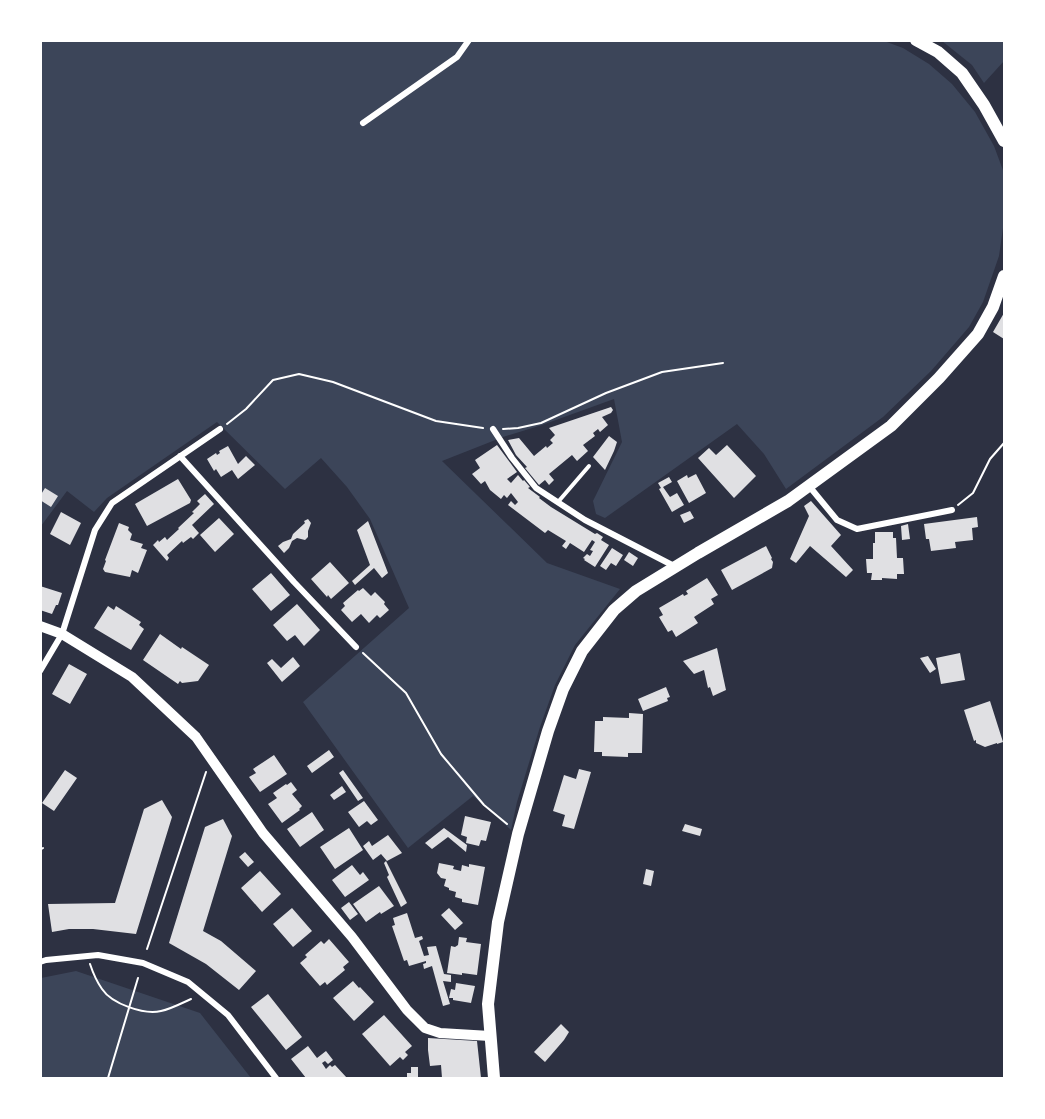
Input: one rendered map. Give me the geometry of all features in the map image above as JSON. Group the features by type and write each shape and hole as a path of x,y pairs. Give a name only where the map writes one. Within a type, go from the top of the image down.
{"main road":[{"path":"916,40 938,52 962,73 1005,141"},
{"path":"494,1078 488,1004 498,922 518,834 548,731 563,689 582,651 614,610 636,591 788,501 891,426 939,378 978,334 993,307 1005,276"}],"street":[{"path":"363,123 457,57 469,40"},
{"path":"40,671 62,634 95,530 112,503 220,429"},
{"path":"493,429 536,488 585,520 676,567"},
{"path":"180,456 356,647"},
{"path":"809,486 837,520 857,529 952,510"},
{"path":"40,626 62,634 132,677 196,737 263,833 352,937 407,1010 425,1028 440,1032 490,1036"},
{"path":"40,962 98,956 143,963 188,982 228,1015 276,1078"}],"lane":[{"path":"557,502 589,466"}],"path":[{"path":"220,429 246,409 273,380 299,374 333,382 436,421 493,429 518,428 542,423 606,393 662,372 723,363"},
{"path":"952,510 973,493 990,459 1005,443"},
{"path":"356,647 405,693 441,754 484,805 518,834"},
{"path":"147,949 203,779"},
{"path":"87,956 92,971 103,990 111,998 130,1007 149,1012 161,1011 185,1002"},
{"path":"108,1078 138,978"},
{"path":"68,1078 80,1078"}],"shaded area":[{"path":"41,41 884,41 903,48 929,64 952,84 975,112 994,146 1004,173 1004,221 999,256 983,302 969,327 931,371 883,417 786,489 764,454 737,424 605,518 596,514 593,501 622,442 614,399 503,437 442,461 547,563 620,589 575,645 555,685 517,802 511,830 473,796 408,848 303,702 409,608 370,519 347,487 321,458 285,489 217,422 107,498 94,512 67,491 41,526"},
{"path":"942,41 1004,41 1004,61 984,83 972,65"},
{"path":"76,971 200,1013 251,1078 41,1078 41,978"}],"building":[{"path":"1004,313 1004,339 993,332"},
{"path":"611,407 613,410 611,413 602,417 608,425 600,432 598,429 593,433 595,436 583,445 588,451 577,461 572,455 549,474 554,480 549,485 545,480 539,485 516,455 508,440 519,438 534,456 553,443 550,440 555,435 549,428"},
{"path":"609,436 617,442 605,470 593,457"},
{"path":"497,445 517,472 507,479 511,483 518,475 530,487 528,488 551,507 603,537 601,540 609,545 595,567 583,558 587,554 590,556 593,551 590,550 595,542 592,540 584,552 570,543 566,549 562,546 566,541 548,530 545,533 508,505 511,501 515,505 518,502 511,493 507,498 504,495 501,499 490,490 485,481 481,484 472,474 480,468 475,460"},
{"path":"727,445 756,476 734,498 698,458 709,448 716,455"},
{"path":"228,446 238,464 246,456 255,465 238,479 232,470 221,477 216,469 214,471 207,459 216,453 217,455 219,451"},
{"path":"696,474 706,493 689,503 677,481 687,475 688,478"},
{"path":"669,477 672,482 663,487 670,497 677,493 684,505 672,512 658,483"},
{"path":"178,479 191,500 190,503 147,526 135,504"},
{"path":"45,488 58,496 51,507 40,500"},
{"path":"205,494 214,504 192,525 199,533 193,539 191,537 183,543 182,541 167,555 169,558 167,561 153,545 165,537 167,540 179,529 194,513 192,512 200,504 197,501"},
{"path":"811,501 841,535 831,546 853,570 846,577 810,546 796,563 790,559 809,516 804,506"},
{"path":"690,511 694,518 684,523 680,515"},
{"path":"61,512 81,523 70,545 50,534"},
{"path":"977,517 978,527 972,528 973,540 955,542 956,548 931,551 929,539 926,539 924,524"},
{"path":"219,518 234,534 215,552 200,535"},
{"path":"308,519 311,523 308,537 305,540 297,538 292,541 284,553 278,546 291,539"},
{"path":"368,521 388,573 382,578 374,568 355,585 352,581 370,565 357,530"},
{"path":"119,523 129,527 128,530 132,534 130,540 143,544 141,548 147,550 138,573 132,570 130,577 105,572 103,569"},
{"path":"908,524 910,539 902,540 901,526"},
{"path":"875,532 893,532 893,538 896,538 897,558 903,558 904,574 897,574 897,579 871,580 872,573 867,573 866,559 873,559"},
{"path":"766,546 772,558 772,568 732,590 721,570"},
{"path":"612,548 623,555 616,566 611,563 606,570 600,566"},
{"path":"629,552 638,558 633,566 624,560"},
{"path":"330,562 349,583 331,599 311,579"},
{"path":"271,573 290,595 271,611 252,589"},
{"path":"707,578 718,595 711,599 714,604 694,617 698,623 676,637 672,630 668,632 659,617 663,615 659,608 683,594 684,596 688,594 686,591"},
{"path":"40,586 62,593 52,614 40,610"},
{"path":"363,588 371,596 375,592 389,610 380,618 377,615 369,623 361,614 352,622 341,610 345,606 343,603"},
{"path":"297,604 320,630 304,646 295,635 287,641 273,625"},
{"path":"108,606 114,610 116,606 141,622 139,625 144,629 131,650 94,628"},
{"path":"160,634 209,665 198,681 182,683 180,681 178,684 143,660"},
{"path":"717,648 726,690 713,696 710,687 708,688 704,670 694,674 683,661"},
{"path":"960,653 965,680 941,684 936,658"},
{"path":"928,656 936,669 930,673 920,658"},
{"path":"293,657 300,666 282,682 267,663 272,659 281,668"},
{"path":"69,664 87,674 70,704 52,694"},
{"path":"666,687 670,697 667,698 668,701 643,711 638,699"},
{"path":"990,701 1003,742 985,747 976,743 976,740 974,741 964,710"},
{"path":"629,713 643,714 642,753 628,753 628,757 602,756 602,752 594,752 595,721 603,721 603,717 629,718"},
{"path":"329,750 334,757 312,773 307,766"},
{"path":"274,755 287,774 260,792 249,777 256,773 253,769"},
{"path":"579,769 591,772 574,829 562,826 565,815 553,811 564,775 576,779"},
{"path":"65,770 77,778 54,811 42,803"},
{"path":"343,770 363,798 358,801 339,773"},
{"path":"291,782 297,790 292,794 302,806 282,823 268,804 277,798 273,793"},
{"path":"342,786 346,792 334,800 330,795"},
{"path":"162,800 172,817 136,934 93,929 52,932 48,904 115,903 144,809"},
{"path":"364,801 378,820 371,825 367,821 359,827 348,812"},
{"path":"312,812 324,830 300,847 287,829"},
{"path":"465,816 491,822 486,841 481,840 479,846 466,843 467,837 461,835"},
{"path":"223,819 232,836 203,931 221,941 256,971 239,990 206,964 169,943 205,827"},
{"path":"685,824 702,829 700,836 682,831"},
{"path":"349,828 363,850 335,869 320,847"},
{"path":"444,828 467,845 466,852 448,837 432,849 425,843"},
{"path":"388,835 402,853 387,861 381,854 373,860 363,846 369,841 372,846"},
{"path":"245,852 254,862 248,867 239,857"},
{"path":"386,861 407,903 401,907 387,877 389,875 384,863"},
{"path":"439,863 454,866 453,869 461,871 462,865 485,867 478,905 462,902 462,899 455,897 456,892 444,886 446,879 441,878 437,873"},
{"path":"352,865 360,875 363,872 369,880 345,897 332,880"},
{"path":"646,869 654,871 651,886 643,884"},
{"path":"260,871 281,894 262,912 241,888"},
{"path":"379,886 394,906 366,922 353,904"},
{"path":"349,902 358,914 350,920 341,908"},
{"path":"292,908 312,931 293,947 273,924"},
{"path":"449,908 463,923 455,930 441,915"},
{"path":"407,913 415,938 422,936 423,939 419,941 424,956 429,955 427,947 436,946 444,974 451,975 451,982 443,981 450,1004 443,1006 432,966 424,969 423,964 426,961 409,966 407,960 404,961 392,926 395,925 393,918"},
{"path":"459,937 467,938 466,942 481,944 477,975 447,973 451,946 458,945"},
{"path":"329,939 349,962 343,967 345,970 327,985 325,982 320,986 300,963 307,957 305,955 321,941 324,944"},
{"path":"353,981 374,1002 354,1021 333,998"},
{"path":"456,983 475,986 471,1003 449,998 451,989 455,990"},
{"path":"268,994 302,1037 286,1050 251,1007"},
{"path":"384,1015 412,1046 405,1052 408,1055 403,1060 400,1057 390,1066 362,1034"},
{"path":"561,1024 569,1032 545,1062 534,1052"},
{"path":"428,1038 477,1041 481,1078 442,1078 441,1065 430,1066"},
{"path":"308,1046 317,1058 326,1051 333,1060 328,1064 325,1061 322,1063 326,1069 330,1065 332,1067 335,1065 347,1078 306,1078 291,1059"},
{"path":"411,1067 418,1067 418,1078 407,1078 407,1073 411,1073"}]}
